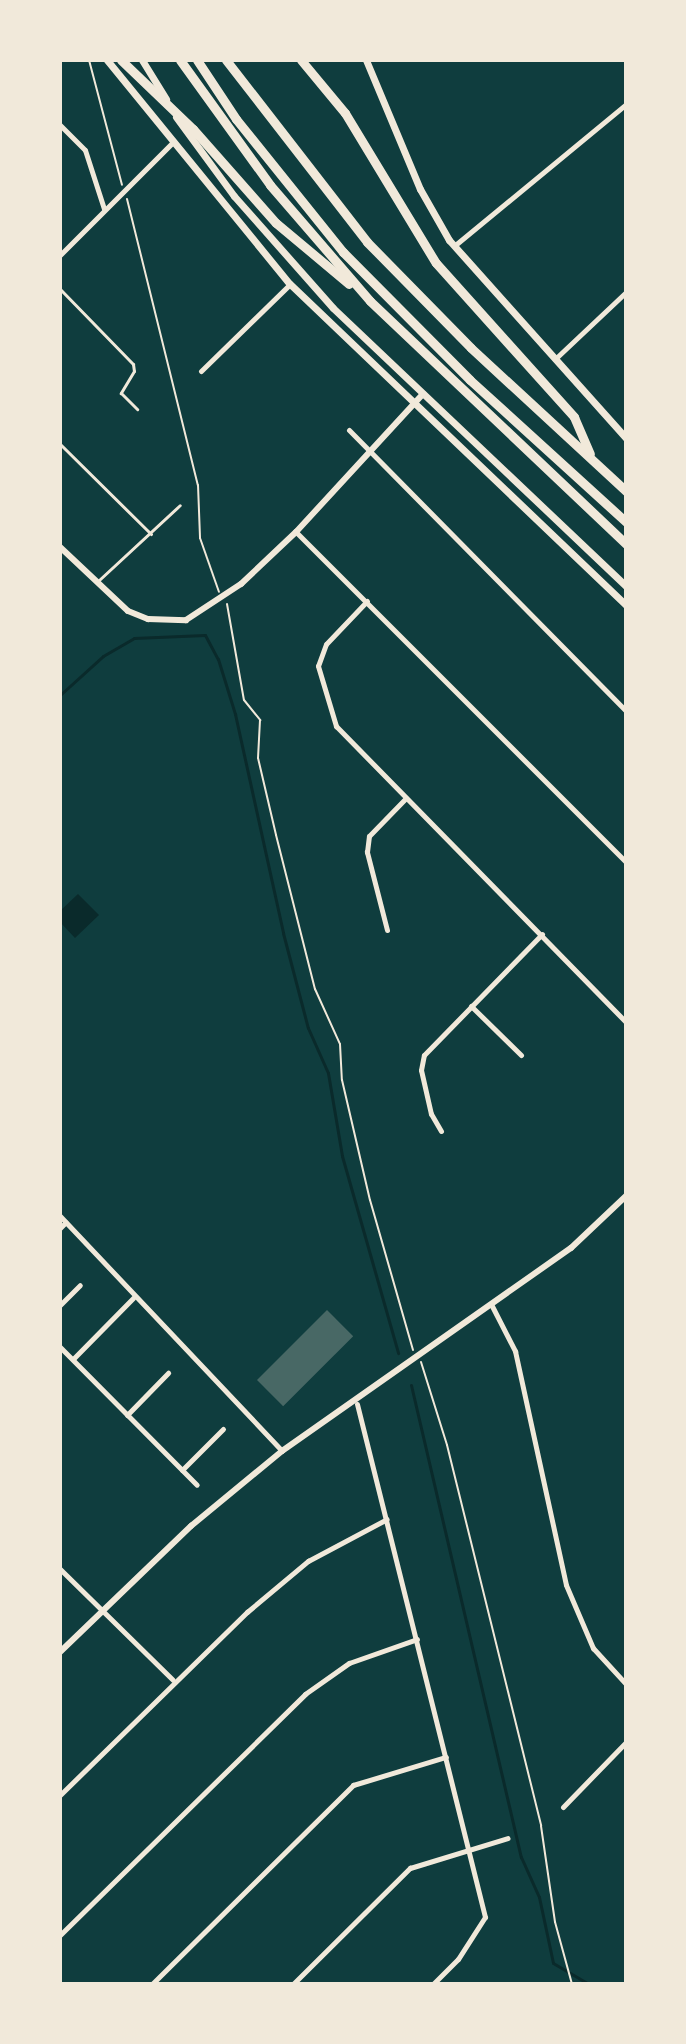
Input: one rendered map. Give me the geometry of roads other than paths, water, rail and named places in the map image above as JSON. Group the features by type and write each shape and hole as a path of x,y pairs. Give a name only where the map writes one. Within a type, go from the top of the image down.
{"highway":[{"path":"121,60 193,129 276,223 370,301 626,544"},
{"path":"180,60 270,185 370,301"},
{"path":"197,60 246,131 343,252 470,380 626,522"},
{"path":"226,60 367,242 471,348 626,491"},
{"path":"301,60 345,113 436,263 574,417 592,458"}],"main road":[{"path":"107,60 290,284 412,405 626,605"},
{"path":"142,60 203,156 291,263 423,394 626,586"},
{"path":"366,60 420,189 454,246 626,438"}],"street":[{"path":"454,246 626,104"},
{"path":"60,125 85,150 104,210"},
{"path":"60,255 173,142"},
{"path":"201,371 290,284"},
{"path":"554,360 626,292"},
{"path":"60,547 128,611 148,619 186,620 223,598 296,532 368,449 423,394"},
{"path":"349,430 626,711"},
{"path":"296,532 626,862"},
{"path":"367,601 326,644 318,666 336,726 626,1022"},
{"path":"387,930 367,852 369,836 406,798"},
{"path":"441,1131 431,1114 421,1070 424,1055 542,934"},
{"path":"471,1006 521,1055"},
{"path":"60,1652 101,1609 282,1451 357,1404 592,1232 625,1197"},
{"path":"60,1216 133,1298 282,1451"},
{"path":"60,1228 66,1222"},
{"path":"60,1305 80,1285"},
{"path":"73,1359 133,1298"},
{"path":"492,1306 515,1351 566,1585 593,1648 626,1684"},
{"path":"60,1347 197,1485"},
{"path":"127,1415 168,1373"},
{"path":"357,1404 471,1848 485,1917 458,1959 433,1984"},
{"path":"182,1470 223,1429"},
{"path":"60,1795 173,1680 308,1561 387,1519"},
{"path":"60,1569 173,1680"},
{"path":"60,1935 305,1694 349,1663 417,1639"},
{"path":"563,1807 626,1742"},
{"path":"152,1984 353,1785 446,1757"},
{"path":"293,1984 410,1868 508,1838"}],"lane":[{"path":"60,289 133,364 134,371 121,393 137,409"},
{"path":"60,444 151,534"},
{"path":"96,583 180,505"}],"water":[{"path":"78,894 99,915 75,938 60,922 60,911"}],"waterway":[{"path":"60,695 103,656 134,638 205,635 218,659 235,714 283,933 308,1028 328,1073 342,1156 398,1353"},
{"path":"411,1385 521,1857 539,1897 553,1963 589,1984"}]}
